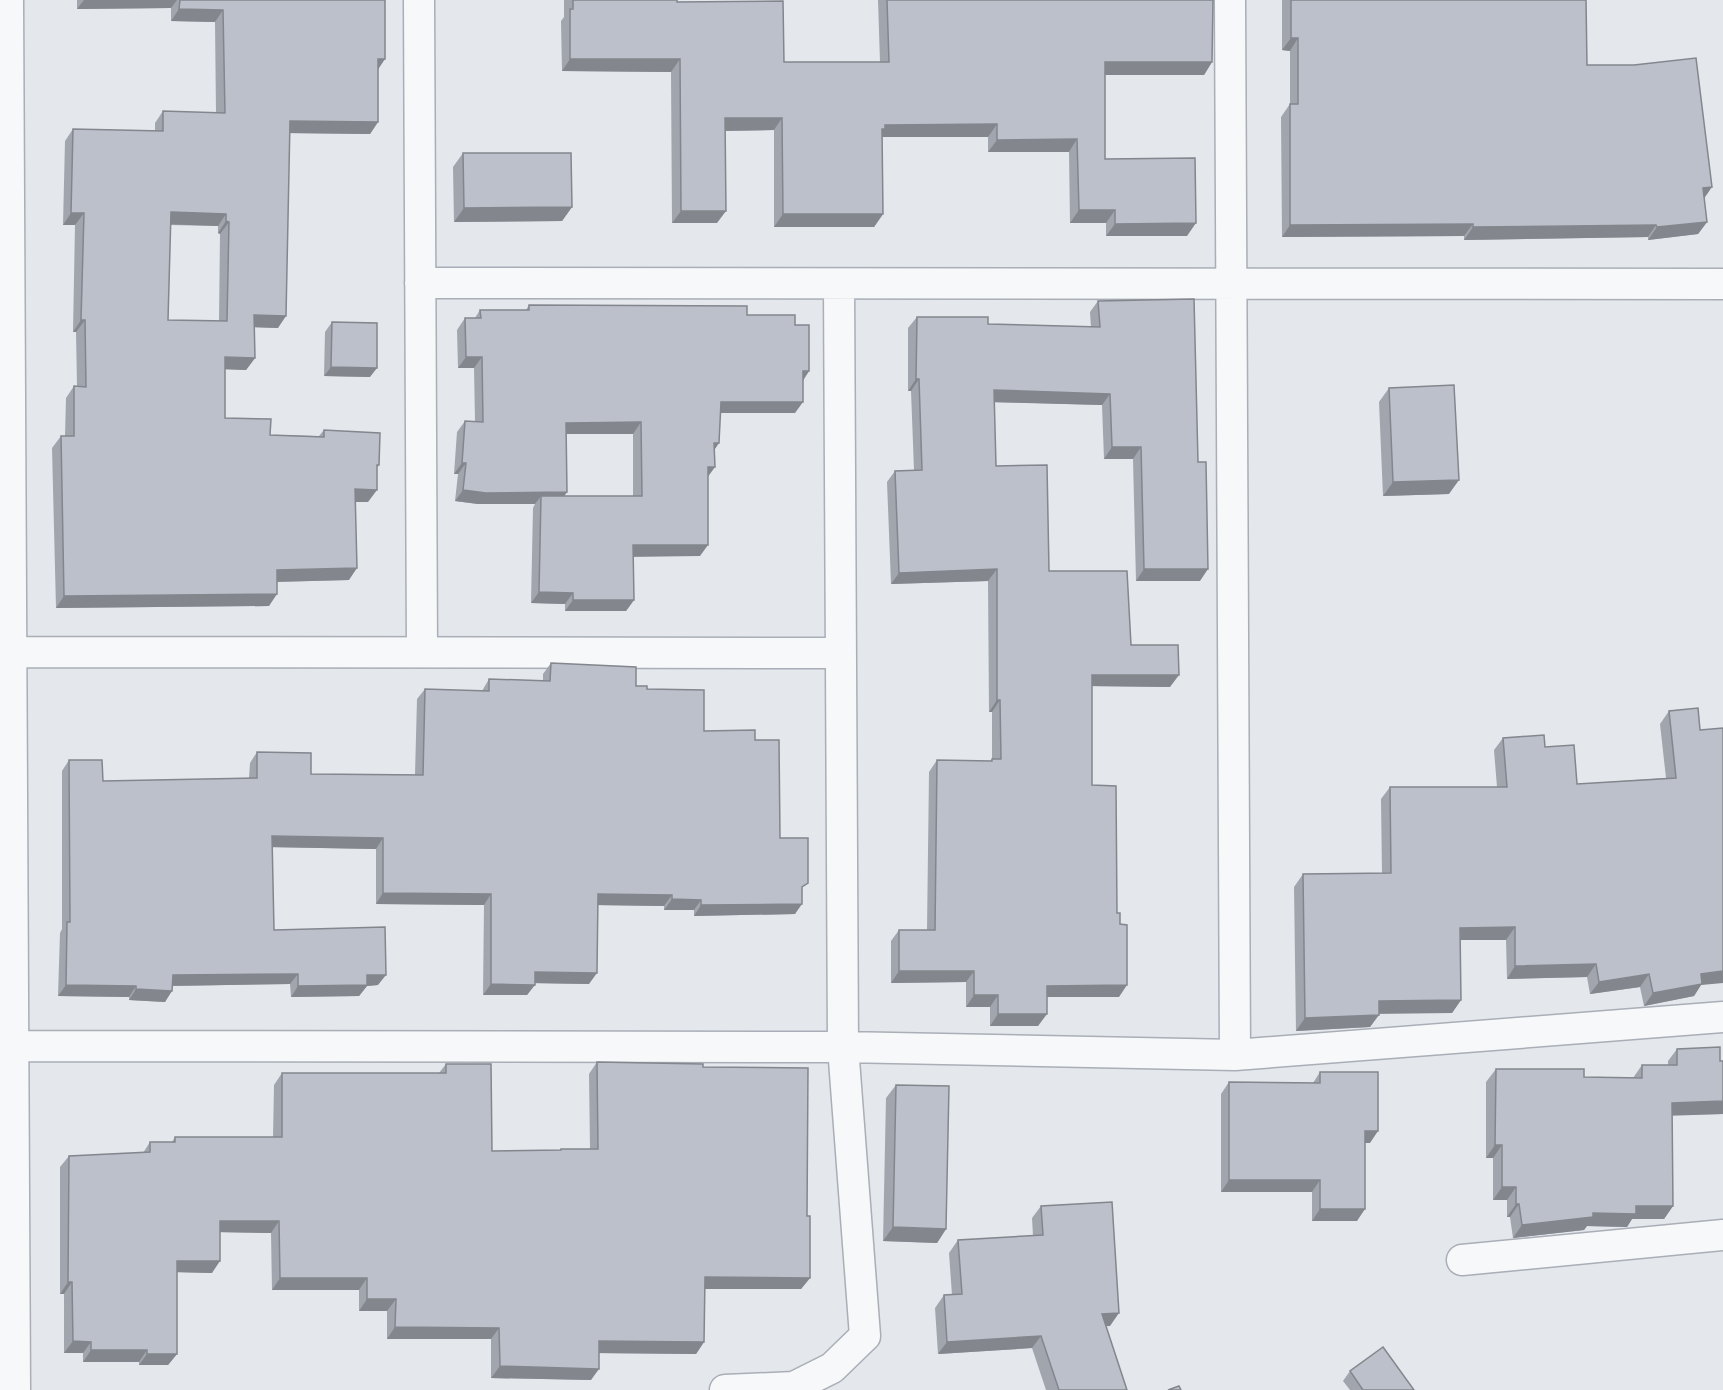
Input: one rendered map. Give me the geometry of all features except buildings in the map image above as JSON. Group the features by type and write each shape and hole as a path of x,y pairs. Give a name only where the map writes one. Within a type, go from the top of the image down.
{"street":[{"path":"8,0 6,652 14,1046 15,1390"},
{"path":"419,0 422,652"},
{"path":"1230,0 1235,1055"},
{"path":"420,283 1723,284"},
{"path":"725,1390 794,1387 832,1368 866,1336 843,1047 839,284"},
{"path":"6,652 841,653"},
{"path":"14,1046 843,1047 1235,1055 1723,1017"},
{"path":"1462,1260 1723,1235"}]}
